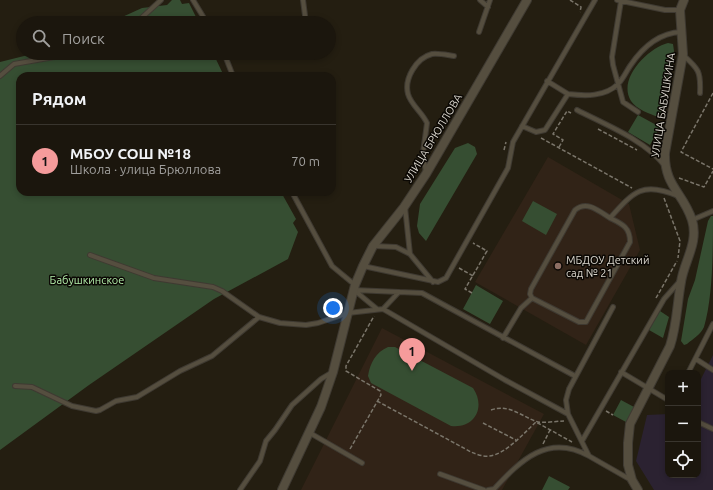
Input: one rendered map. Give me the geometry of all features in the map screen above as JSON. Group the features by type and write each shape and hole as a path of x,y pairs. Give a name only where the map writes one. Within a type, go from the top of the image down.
{"street":[{"name":"УЛИЦА БРЮЛЛОВА","path":"282,490 310,434 333,372 355,287 373,246 404,207 426,174 527,0"},
{"name":"УЛИЦА БАБУШКИНА","path":"638,490 632,480 628,465 630,424 670,346 674,332 681,280 694,242 692,220 666,170 666,146 683,54 680,10 684,0"}],"lane":[{"path":"143,16 160,0"},
{"path":"194,0 202,16"},
{"path":"303,0 305,16"},
{"path":"480,0 488,7"},
{"path":"479,32 490,0"},
{"path":"363,266 433,282 443,281 454,266 508,168 511,147 522,126 595,0"},
{"path":"638,112 623,102 613,65 612,49 619,1 665,10 680,10"},
{"path":"548,81 568,94 592,95 603,92 618,84 640,53 656,40 670,33 681,32"},
{"path":"426,174 422,153 427,123 408,94 408,81 416,65 424,58 433,54 454,56"},
{"path":"683,54 699,70 701,80 700,93"},
{"path":"0,76 14,64 37,60"},
{"path":"227,60 231,72"},
{"path":"522,126 536,132 545,130 568,94"},
{"path":"578,110 645,146 657,155 666,170"},
{"path":"610,218 630,197 639,191 652,188 661,189 681,197"},
{"path":"294,196 332,266 377,309"},
{"path":"582,205 589,206 610,218 626,226 629,232 630,242 586,322 579,322 532,298 530,294 531,289 576,210 582,205"},
{"path":"404,207 410,254"},
{"path":"692,220 713,211"},
{"path":"373,246 396,247 410,254 433,282"},
{"path":"90,254 154,278 213,287 222,291 260,317 280,323 306,325 326,321 348,313 383,309 505,380 568,414"},
{"path":"582,441 664,299 681,280"},
{"path":"355,287 399,292 414,291 426,294 503,338 575,376"},
{"path":"383,309 399,292"},
{"path":"503,338 521,308 532,298"},
{"path":"589,456 568,414 567,394 575,376 613,307"},
{"path":"15,386 32,387 72,406 96,411 100,410 116,402 137,397 180,371 212,356 260,317"},
{"path":"690,370 713,327"},
{"path":"696,359 713,370"},
{"path":"240,490 260,461 266,441 292,405 321,379 333,372"},
{"path":"621,372 665,398"},
{"path":"701,423 713,429"},
{"path":"310,434 362,464"},
{"path":"488,490 494,489 529,457 539,451 559,446 576,448 632,480"},
{"path":"440,474 482,490"}],"path":[{"path":"666,170 704,187 713,170 681,152 713,93"},
{"path":"559,147 564,140 554,134 567,111 573,115"},
{"path":"593,126 639,151"},
{"path":"536,132 539,137 639,191"},
{"path":"655,300 678,259 680,240 661,189"},
{"path":"468,240 487,251 466,289 472,293"},
{"path":"454,266 473,276"},
{"path":"347,455 381,395 380,391 346,371 346,366 377,309"},
{"path":"377,401 480,456 489,456 501,451 536,422 571,421"},
{"path":"491,410 497,408 508,409 536,422 576,445"},
{"path":"483,423 516,440"},
{"path":"539,451 550,430"}],"shaded area":[{"name":"МБДОУ Детский сад № 21","path":"548,157 629,204 640,250 586,345 475,282"},
{"path":"382,328 544,414 502,490 301,490"},
{"path":"713,355 713,490 654,490 636,461 647,415 665,414 665,478 701,478 701,379"}],"green space":[{"path":"172,0 180,0 182,4 189,3 196,16 124,16 142,8 167,5"},
{"path":"668,43 673,44 674,51 665,111 661,118 643,111 633,104 628,92 628,83 631,74 644,58 660,46"},
{"name":"Бабушкинское","path":"16,58 16,60 216,60 222,72 16,72 16,196 283,196 296,219 293,223 298,232 288,259 214,299 89,385 0,450 0,62"},
{"path":"638,115 660,127 650,145 628,132"},
{"path":"468,143 475,147 477,154 426,241 419,233 417,226 420,204 455,148"},
{"path":"533,201 557,214 546,235 522,221"},
{"path":"711,216 713,216 713,258 707,315 701,332 684,345 681,341 688,299 695,280 708,221"},
{"path":"476,285 503,301 490,324 463,309"},
{"path":"660,311 669,317 663,338 649,330"},
{"path":"388,347 395,347 473,388 477,395 478,409 472,420 459,426 451,426 371,383 368,376 372,362 380,352"},
{"path":"621,400 634,407 626,422 613,415"},
{"path":"549,476 570,487 568,490 542,490"}],"place":[{"name":"МБДОУ Детский сад № 21","path":"558,266"},
{"name":"МБОУ СОШ №18","path":"412,371"}]}
